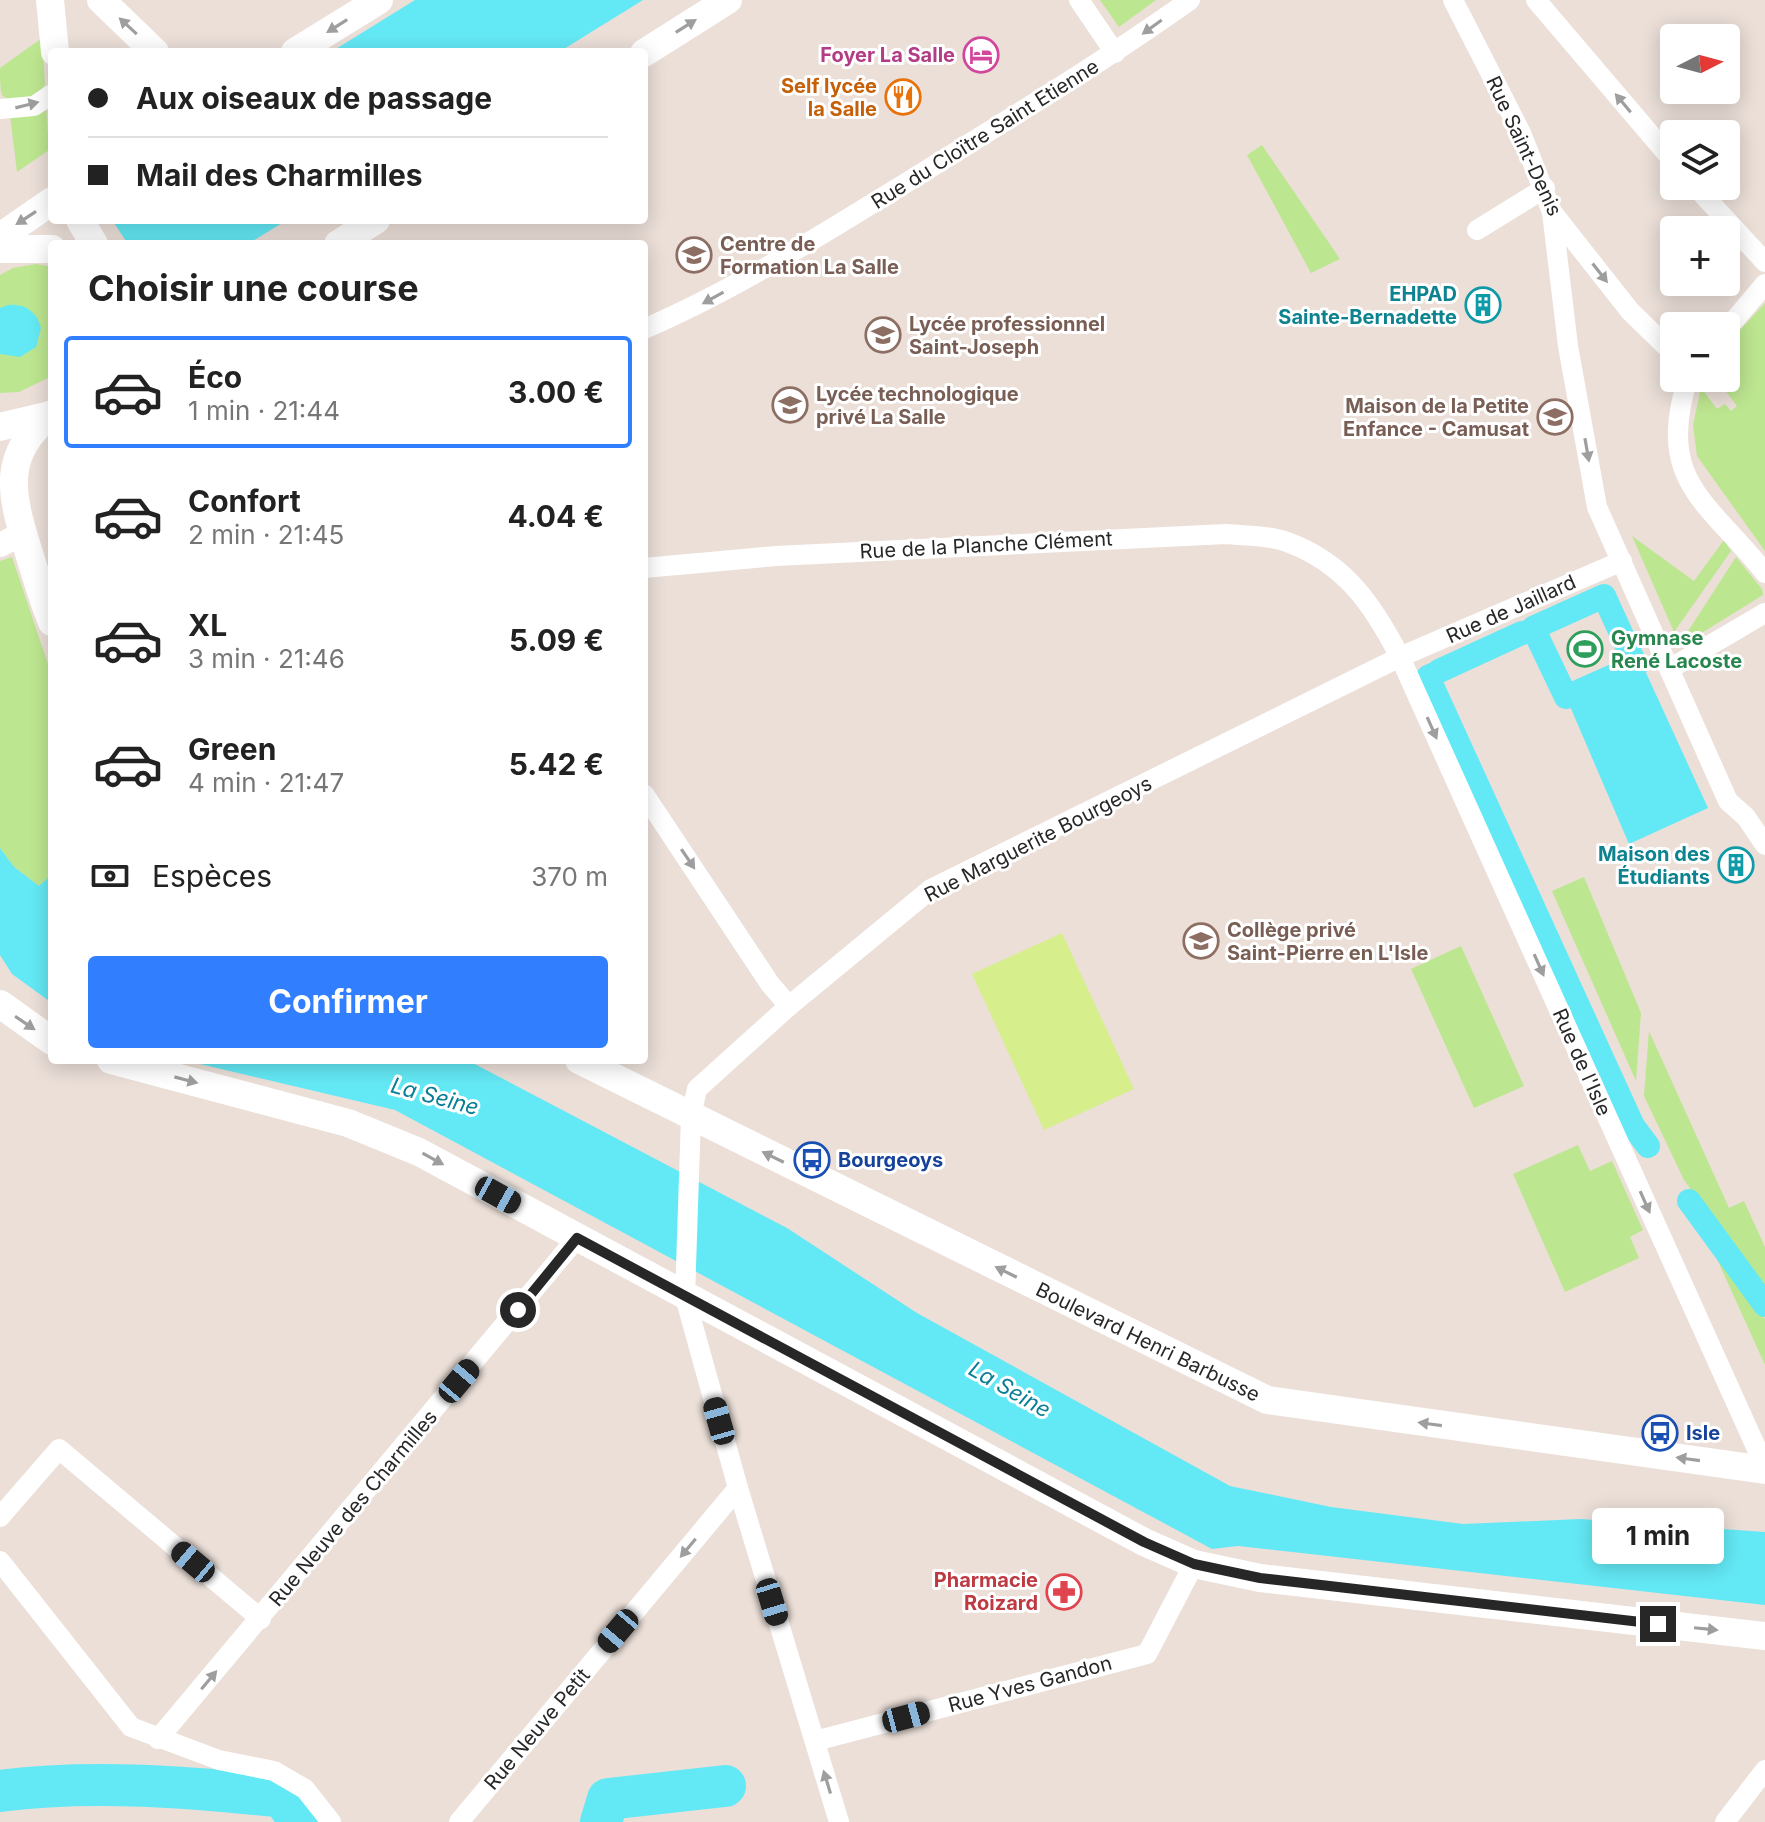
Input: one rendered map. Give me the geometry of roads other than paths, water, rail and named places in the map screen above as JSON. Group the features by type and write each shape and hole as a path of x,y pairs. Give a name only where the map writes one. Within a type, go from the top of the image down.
{"main road":[{"path":"101,0 151,48"},
{"path":"301,48 379,0"},
{"path":"648,50 728,0"},
{"path":"55,48 56,7"},
{"path":"0,237 48,204"},
{"path":"344,240 370,224"},
{"path":"0,249 48,249"},
{"path":"0,409 48,414"},
{"path":"0,427 48,415"},
{"path":"48,418 27,438 18,455 12,539 43,569 48,598"},
{"path":"0,1004 48,1038"},
{"path":"126,1064 348,1123 419,1152 1144,1542 1194,1564 1260,1578 1765,1636"},
{"name":"Boulevard Henri Barbusse","path":"586,1064 691,1124 1267,1400 1765,1469"}],"street":[{"path":"1079,0 1115,53"},
{"name":"Rue du Cloïtre Saint Etienne","path":"648,327 697,306 784,258 1115,53 1190,0"},
{"name":"Rue Saint-Denis","path":"1453,0 1521,133 1552,212 1630,311 1660,340"},
{"path":"1536,0 1660,146"},
{"path":"0,109 34,106 48,97"},
{"path":"1477,230 1545,188"},
{"path":"1708,200 1765,262"},
{"path":"1552,212 1568,346 1597,507 1728,801 1756,813 1765,845"},
{"path":"1740,313 1765,284"},
{"path":"1685,392 1677,435 1682,474 1700,502 1740,542 1765,573"},
{"name":"Rue de la Planche Clément","path":"648,568 776,556 1226,534 1284,540 1324,559 1363,593 1400,657"},
{"name":"Rue de Jaillard","path":"1400,657 1622,561"},
{"path":"1671,668 1765,613"},
{"name":"Rue Marguerite Bourgeoys","path":"691,1124 697,1089 789,1006 931,889 1400,657"},
{"name":"Rue de l'Isle","path":"1400,657 1765,1469"},
{"path":"648,800 770,984 789,1006"},
{"path":"691,1124 685,1297 738,1488 839,1822"},
{"name":"Rue Neuve des Charmilles","path":"158,1739 577,1238"},
{"path":"0,1517 59,1449 261,1619"},
{"name":"Rue Neuve Petit","path":"459,1822 738,1488"},
{"path":"0,1561 131,1727 219,1760 274,1771 305,1789 331,1822"},
{"name":"Rue Yves Gandon","path":"815,1741 1147,1654 1194,1564"},
{"path":"1725,1822 1765,1770"}],"water":[{"path":"415,0 643,0 565,48 337,48"},
{"path":"115,224 280,224 254,240 125,240"},
{"path":"8,305 29,310 37,317 41,328 36,347 20,357 0,354 0,308"},
{"path":"1642,664 1708,808 1629,844 1566,697"},
{"path":"0,848 14,867 39,886 48,878 48,1000 12,974 0,955"},
{"name":"La Seine","path":"200,1064 475,1064 787,1228 917,1313 1230,1486 1331,1507 1463,1524 1580,1519 1765,1532 1765,1605 1238,1546 1212,1549 395,1110"}],"waterway":[{"path":"1604,596 1636,666 1566,697 1533,628 1604,596"},
{"path":"1439,671 1522,633"},
{"path":"1432,675 1428,677 1633,1126 1648,1146"},
{"path":"1689,1201 1765,1305"},
{"path":"0,1791 105,1785 249,1793 283,1797 300,1822"},
{"path":"601,1822 608,1799 725,1786"}],"place":[{"name":"Foyer La Salle","path":"981,55"},
{"name":"Self lycée la Salle","path":"903,97"},
{"name":"Centre de Formation La Salle","path":"694,255"},
{"name":"EHPAD Sainte-Bernadette","path":"1483,305"},
{"name":"Lycée professionnel Saint-Joseph","path":"883,335"},
{"name":"Lycée technologique privé La Salle","path":"790,405"},
{"name":"Maison de la Petite Enfance - Camusat","path":"1555,417"},
{"name":"Gymnase René Lacoste","path":"1585,649"},
{"name":"Maison des Étudiants","path":"1736,865"},
{"name":"Collège privé Saint-Pierre en L'Isle","path":"1201,941"},
{"name":"Bourgeoys","path":"812,1160"},
{"name":"Isle","path":"1660,1433"},
{"name":"Pharmacie Roizard","path":"1064,1592"}]}
